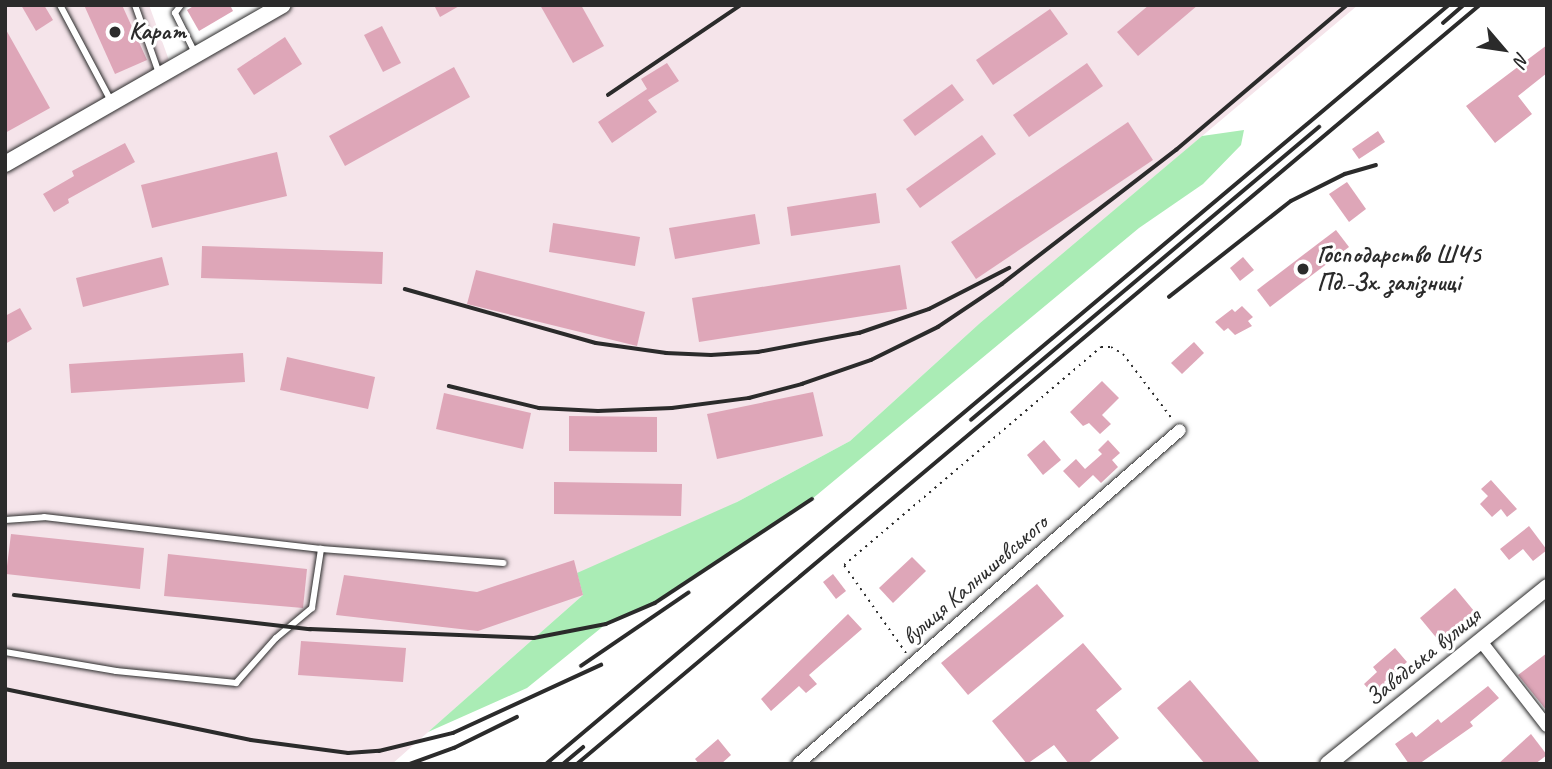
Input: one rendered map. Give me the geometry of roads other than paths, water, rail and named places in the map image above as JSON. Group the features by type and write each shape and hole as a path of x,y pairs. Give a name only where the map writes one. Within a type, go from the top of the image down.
{"street":[{"path":"5,163 283,5"},
{"name":"вулиця Калнишевського","path":"798,764 1180,430"},
{"name":"Заводська вулиця","path":"1332,762 1547,587"},
{"path":"1480,640 1547,726"}],"lane":[{"path":"60,5 112,102"},
{"path":"135,5 160,75"},
{"path":"181,5 176,13 196,54"},
{"path":"5,520 44,517 321,549 503,564"},
{"path":"5,652 116,671 236,683 276,638 312,608 321,549"}],"railway":[{"path":"608,95 741,5"},
{"path":"449,386 539,408 598,411 672,408 749,398 802,384 871,360 938,327 1002,284 1176,150 1347,5"},
{"path":"546,764 1449,5"},
{"path":"1443,23 1464,5"},
{"path":"577,764 1480,5"},
{"path":"971,420 1319,127"},
{"path":"1169,297 1291,201 1345,174 1376,165"},
{"path":"405,289 596,343 666,353 711,355 758,352 859,333 929,309 1009,268"},
{"path":"14,595 310,629 534,638 606,624 655,603 812,499"},
{"path":"581,666 688,593"},
{"path":"5,689 251,740 348,753 379,751 453,733 601,665"},
{"path":"410,764 454,748 517,717"},
{"path":"563,764 583,747"}],"place":[{"name":"Карат","path":"115,32"},
{"name":"Господарство ШЧ5 Пд.-Зх. залізниці","path":"1303,269"}]}
